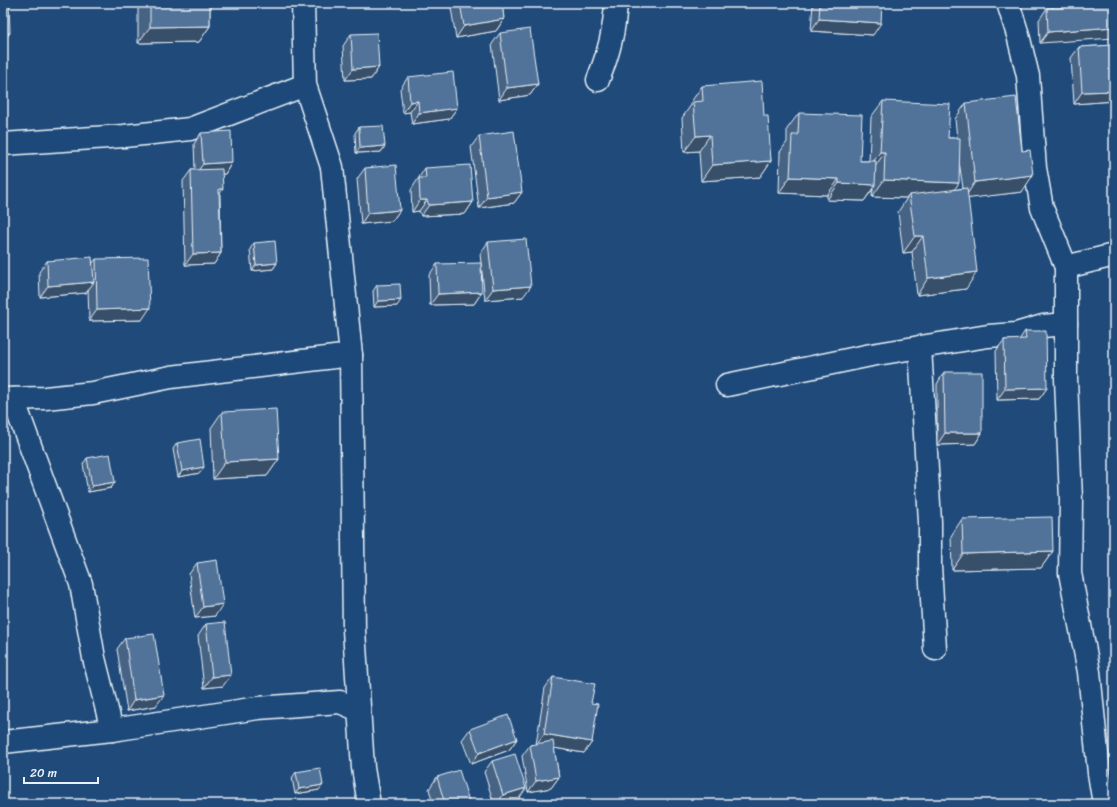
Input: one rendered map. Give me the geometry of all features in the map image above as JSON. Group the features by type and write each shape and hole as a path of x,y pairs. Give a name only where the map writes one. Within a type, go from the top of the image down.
{"street":[{"path":"302,3 305,85 332,167 351,356 354,630 363,768 369,804"},
{"path":"598,80 610,46 614,27 616,3"},
{"path":"1008,3 1028,76 1035,168 1042,208 1066,267 1066,379 1070,500 1070,573 1089,672 1099,773 1104,804"},
{"path":"3,144 124,136 190,129 305,85"},
{"path":"1066,267 1114,255"},
{"path":"727,385 871,355 988,336 1016,334 1043,326 1066,324"},
{"path":"920,347 930,522 930,566 935,649"},
{"path":"112,730 94,658 81,584 8,399 44,398 93,393 171,378 351,356"},
{"path":"3,742 112,730 258,708 340,702 359,710"}],"building":[{"path":"3,3 9,3 10,33 3,33"},
{"path":"150,3 210,3 210,26 150,27"},
{"path":"460,3 502,3 504,19 464,26"},
{"path":"820,3 882,3 881,23 819,19"},
{"path":"1062,3 1114,3 1114,27 1048,32 1047,8 1062,8"},
{"path":"530,29 538,84 507,88 500,33"},
{"path":"377,33 379,67 353,69 351,34"},
{"path":"1114,45 1114,91 1082,92 1079,47"},
{"path":"453,72 457,108 419,113 418,101 410,102 408,77"},
{"path":"762,81 764,116 768,116 771,161 712,165 710,135 696,136 693,102 703,101 702,86"},
{"path":"1016,97 1022,151 1030,150 1033,175 975,182 966,103"},
{"path":"883,101 950,104 948,138 960,138 959,183 884,180 885,152 880,152"},
{"path":"799,113 862,115 860,161 876,161 875,185 839,183 839,179 790,177 792,135 798,135"},
{"path":"383,126 385,146 360,148 359,127"},
{"path":"231,131 232,162 203,164 201,133"},
{"path":"514,131 522,192 487,197 479,136"},
{"path":"396,165 400,210 368,213 365,168"},
{"path":"470,165 473,202 429,205 427,200 420,200 419,178 426,178 425,168"},
{"path":"222,169 223,189 219,189 221,253 193,254 191,170"},
{"path":"967,188 977,272 928,278 923,236 915,236 909,195"},
{"path":"526,239 531,286 493,289 488,242"},
{"path":"275,241 277,263 256,265 254,243"},
{"path":"92,257 94,282 48,286 47,261"},
{"path":"148,258 150,308 97,310 96,259"},
{"path":"481,263 482,292 438,294 437,264"},
{"path":"400,284 401,300 378,301 377,285"},
{"path":"1025,331 1046,331 1047,388 1005,389 1004,340 1026,339"},
{"path":"944,372 982,372 982,433 945,433"},
{"path":"276,409 279,459 225,462 222,412"},
{"path":"200,439 204,467 182,471 177,443"},
{"path":"110,454 115,482 92,486 87,458"},
{"path":"1052,517 1053,551 963,554 962,519"},
{"path":"217,560 223,604 203,607 197,563"},
{"path":"225,622 231,675 212,677 206,624"},
{"path":"154,634 164,695 134,700 125,638"},
{"path":"553,677 595,684 591,703 598,704 592,742 544,734"},
{"path":"508,715 517,739 479,753 470,729"},
{"path":"553,741 559,777 536,781 530,745"},
{"path":"515,754 526,788 503,795 492,761"},
{"path":"320,768 323,785 299,789 296,772"},
{"path":"459,770 470,804 445,804 437,777"}]}
